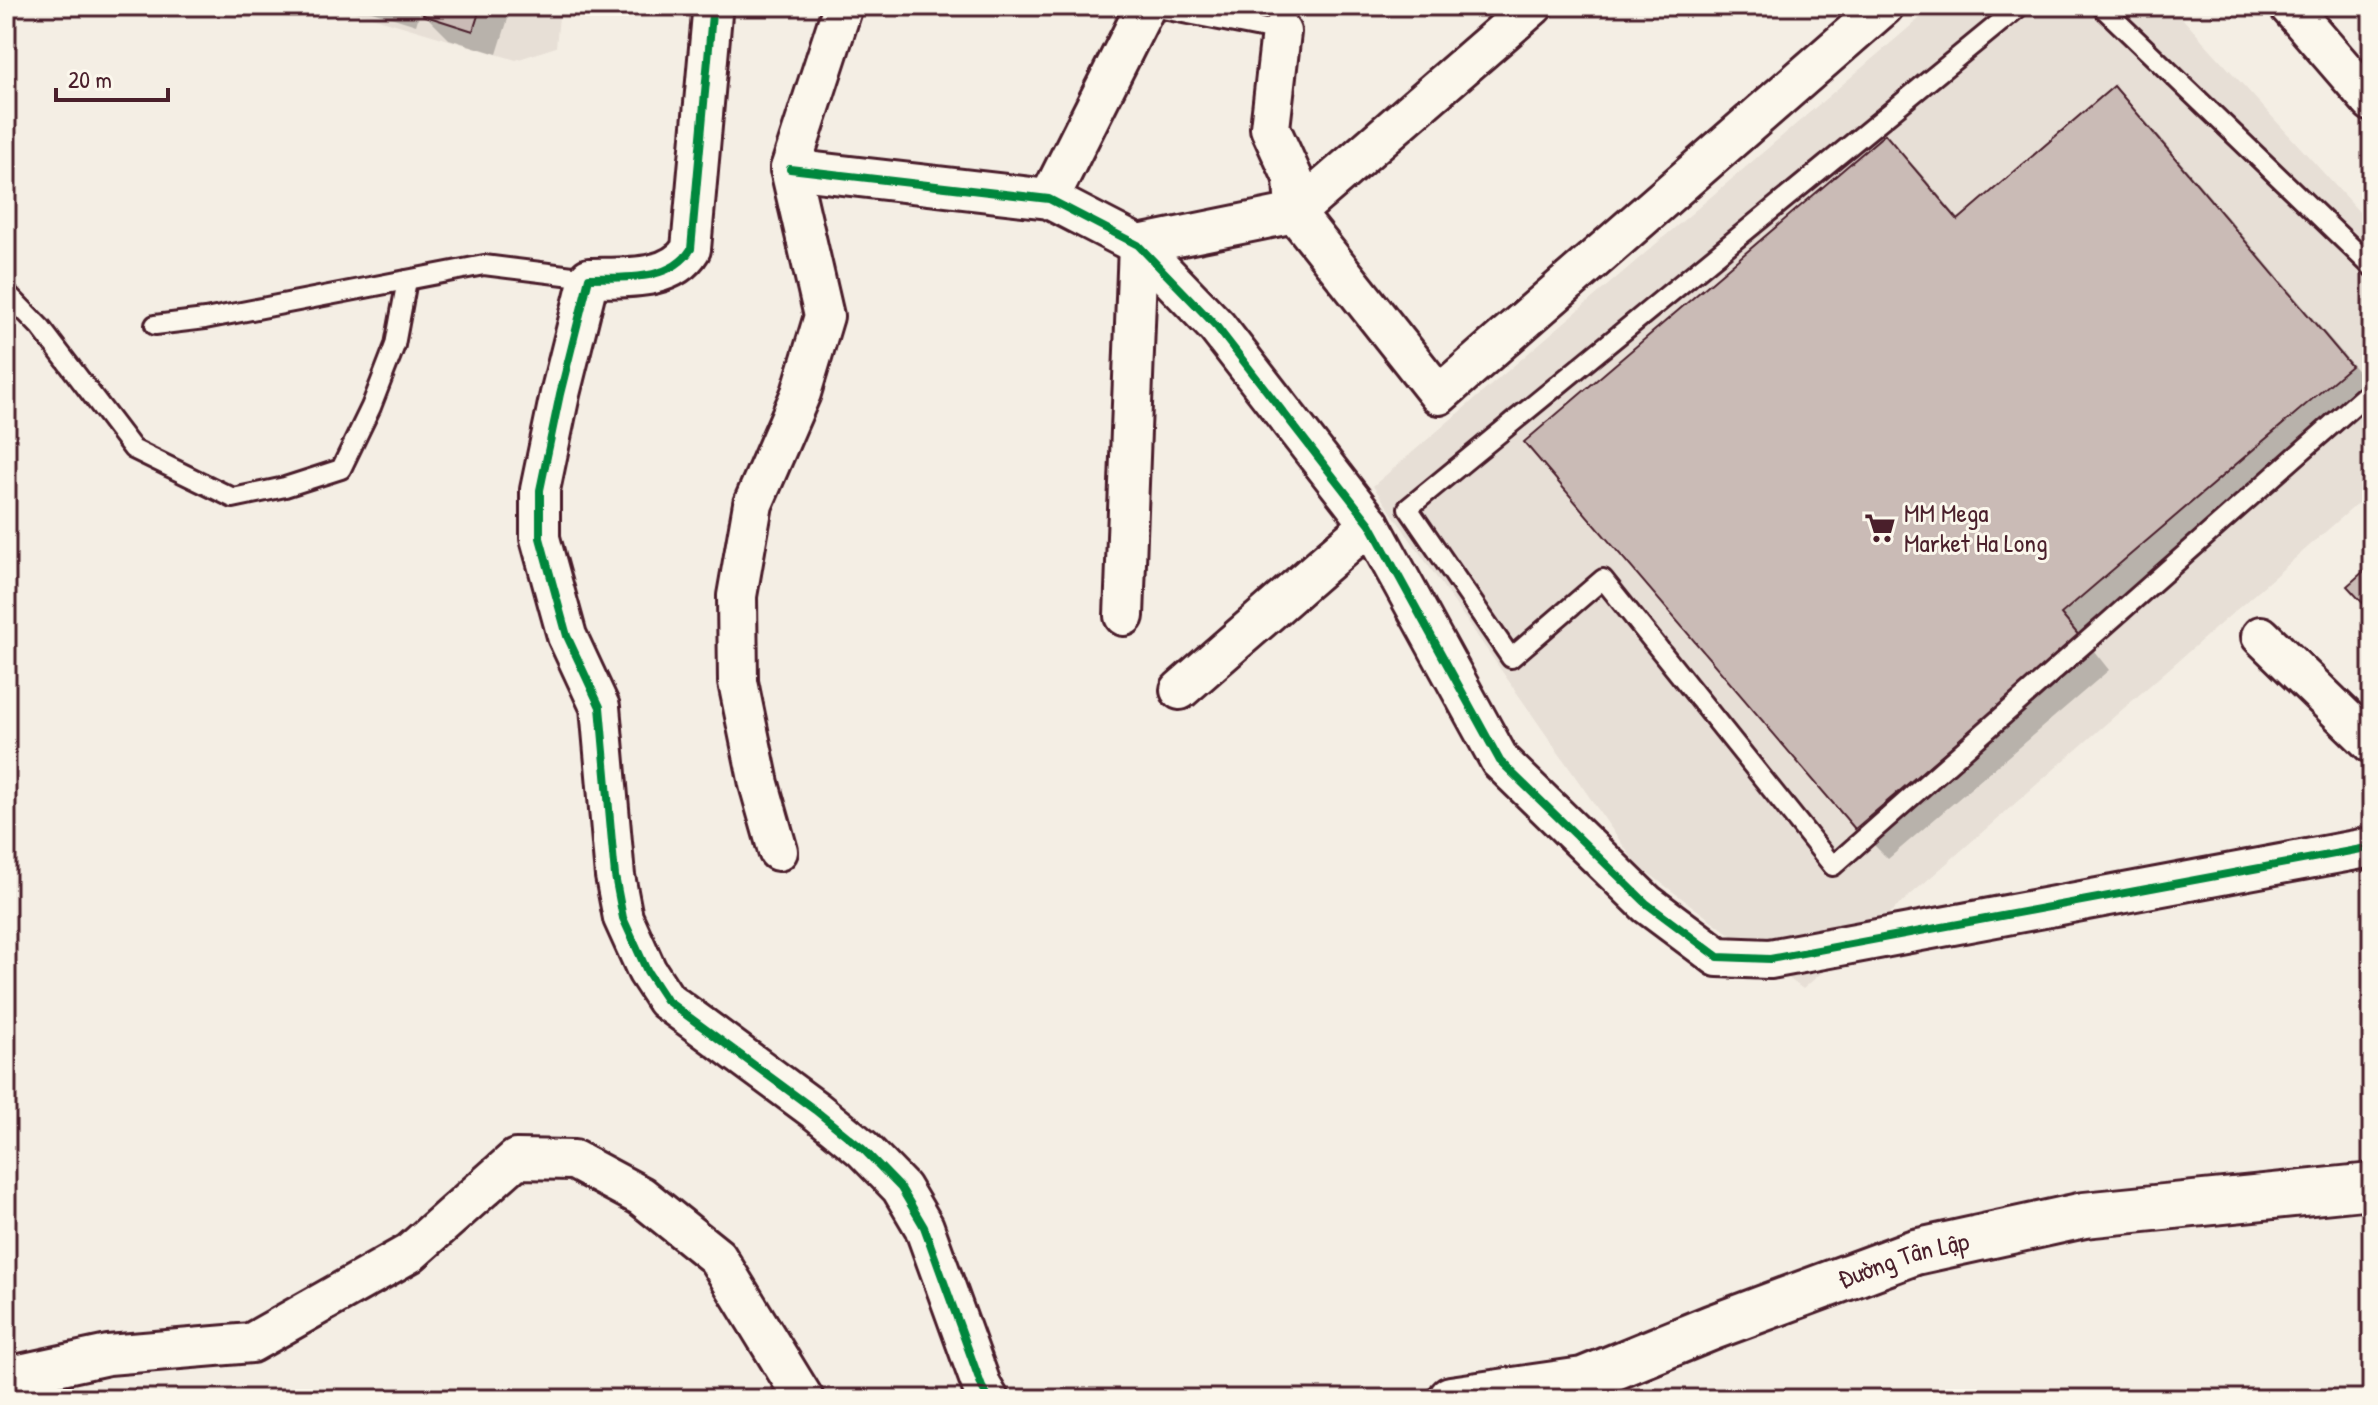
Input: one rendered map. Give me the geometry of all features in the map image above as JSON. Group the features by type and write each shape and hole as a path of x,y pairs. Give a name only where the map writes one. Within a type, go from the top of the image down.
{"street":[{"path":"778,851 759,784 738,682 737,596 753,504 801,393 824,316 790,169 843,6"},
{"path":"1049,199 1146,6"},
{"path":"1138,245 1295,213 1533,6"},
{"path":"1284,19 1270,128 1293,178 1295,213 1439,395 1884,6"},
{"path":"2289,6 2372,102"},
{"path":"712,14 691,249 683,262 652,275 589,278 540,490 540,538 567,636 600,707 615,876 623,918 647,971 666,1000 815,1110 863,1149 901,1188 924,1227 989,1399"},
{"path":"790,169 1049,199 1138,245 1217,327 1370,524 1500,761 1647,904 1718,957 1770,959 2372,847"},
{"path":"1124,616 1138,245"},
{"path":"1180,690 1370,524"},
{"path":"2261,636 2372,744"},
{"path":"6,1377 108,1355 251,1343 410,1253 516,1159 574,1160 641,1196 717,1257 804,1399"},
{"name":"Đường Tân Lập","path":"1451,1399 1583,1380 1713,1327 1915,1252 2084,1215 2372,1186"}],"lane":[{"path":"1146,6 1284,19"},
{"path":"2020,6 1408,508 1511,658 1603,579 1833,866 2372,389"},
{"path":"2101,6 2372,267"},
{"path":"155,325 205,319 484,265 589,278"},
{"path":"6,292 41,328 133,449 233,498 285,487 341,469 371,407 395,345 407,280"}],"shaded area":[{"path":"335,6 560,6 556,47 516,60"},
{"path":"1934,6 2171,6 2372,226 2372,491 1803,989 1636,864 1373,486"}],"building":[{"path":"426,6 481,6 473,31 423,15"},
{"name":"MM Mega Market Ha Long","path":"2114,86 2351,366 2061,614 2080,637 1855,829 1524,442 1885,134 1958,220"},
{"path":"2372,564 2372,613 2347,586"}],"cycle path":[{"path":"712,14 691,249 671,267 645,276 589,278 540,490 540,538 567,636 600,707 615,876 623,918 647,971 666,1000 815,1110 863,1149 901,1188 924,1227 989,1399"},
{"path":"790,169 1049,199 1138,245 1217,327 1370,524 1500,761 1647,904 1718,957 1770,959 2372,847"}],"place":[{"name":"MM Mega Market Ha Long","path":"1880,528"}]}
